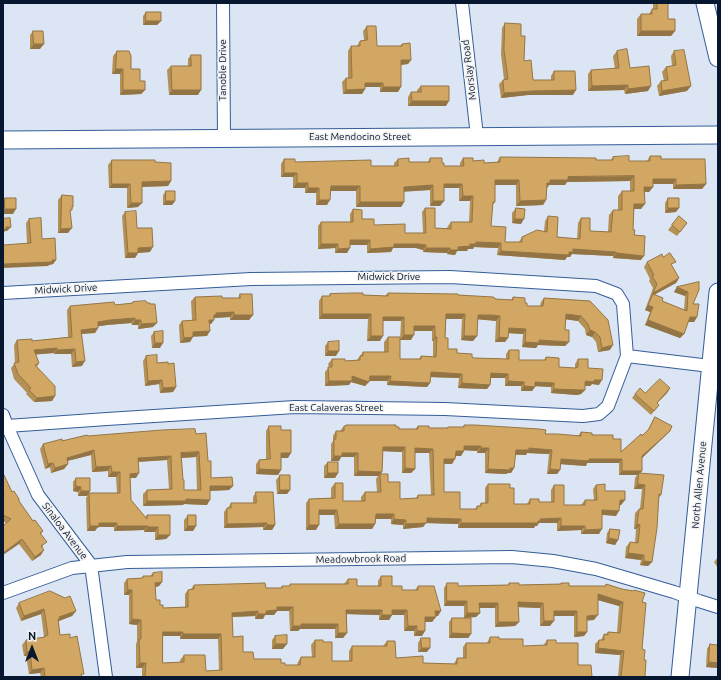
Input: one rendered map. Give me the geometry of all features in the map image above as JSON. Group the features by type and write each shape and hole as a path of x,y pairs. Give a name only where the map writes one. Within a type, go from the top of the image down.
{"street":[{"name":"Tanoble Drive","path":"223,3 224,138"},
{"name":"Morslay Road","path":"462,3 477,136"},
{"path":"705,3 718,58"},
{"name":"East Mendocino Street","path":"3,140 718,135"},
{"name":"Midwick Drive","path":"3,293 259,278 450,277 596,286 617,294 623,304 627,356"},
{"name":"North Allen Avenue","path":"680,677 714,368 718,292"},
{"path":"627,356 714,368"},
{"name":"East Calaveras Street","path":"5,421 106,419 295,407 445,409 583,416 599,414 608,406 627,356"},
{"name":"Sinaloa Avenue","path":"5,421 38,495 91,565 106,677"},
{"name":"Meadowbrook Road","path":"3,593 72,568 127,562 512,557 553,561 596,569 688,596 699,602 718,607"}],"building":[{"path":"657,3 668,3 668,19 675,19 675,31 641,31 641,14 652,14 652,9 657,9"},
{"path":"146,12 161,12 161,21 146,21"},
{"path":"505,23 521,24 521,36 525,36 524,61 531,60 533,80 554,80 554,71 575,71 576,90 504,93 503,80 508,79 504,50"},
{"path":"367,26 376,26 377,46 402,46 402,44 410,43 411,60 401,60 401,87 383,87 383,83 365,83 365,89 346,90 346,78 352,78 351,46 360,46 360,41 367,40"},
{"path":"33,31 43,31 44,44 34,44"},
{"path":"627,49 630,68 649,66 651,86 628,89 628,85 592,86 591,70 619,68 617,51"},
{"path":"684,50 691,86 662,91 661,81 668,80 666,67 676,65 674,51"},
{"path":"117,51 129,51 131,56 131,69 140,69 140,81 145,81 145,90 123,90 123,69 116,69"},
{"path":"191,55 201,55 201,90 172,90 171,66 191,66"},
{"path":"421,86 449,86 449,101 412,101 411,92 421,92"},
{"path":"629,156 629,161 650,161 650,156 661,156 661,159 705,159 706,184 676,185 676,179 653,179 653,187 644,187 645,204 634,204 633,230 635,230 634,235 645,236 644,256 616,252 573,249 573,252 569,252 569,255 501,251 501,243 476,242 476,244 470,244 470,246 458,247 458,250 450,250 450,248 426,248 426,245 419,244 394,244 394,247 370,249 370,240 350,240 350,248 338,249 338,244 321,244 321,222 353,222 353,209 362,210 362,219 374,219 374,225 405,224 405,233 426,233 425,208 435,208 435,228 451,229 451,222 472,222 473,196 463,196 462,184 444,184 444,201 433,201 433,185 404,187 404,202 360,202 360,186 331,186 330,200 319,200 319,188 308,188 308,183 297,183 297,173 284,173 284,159 295,159 295,162 371,160 371,166 398,166 398,159 409,158 409,162 430,162 430,158 442,158 442,163 444,163 444,166 464,166 463,158 473,158 473,161 484,160 484,163 500,162 500,157 596,158 596,160 613,160 613,157","holes":["634,176 634,191 622,191 622,210 613,210 611,232 590,231 590,218 581,218 580,239 557,237 558,217 548,216 547,232 537,230 522,237 522,242 505,242 506,227 491,226 493,202 495,202 495,180 519,180 520,201 546,200 547,183 550,183 550,180 568,180 568,177"]},
{"path":"112,160 155,160 155,162 171,163 171,181 142,182 142,203 131,203 130,184 112,184"},
{"path":"166,191 175,191 175,201 166,201"},
{"path":"62,195 73,196 73,207 72,210 70,210 72,228 61,229"},
{"path":"5,198 16,198 16,209 5,209"},
{"path":"668,198 679,198 679,208 668,208"},
{"path":"516,208 525,209 524,219 515,219"},
{"path":"136,211 137,228 152,228 153,247 138,248 138,253 128,253 125,212"},
{"path":"679,216 687,223 680,232 672,225"},
{"path":"10,218 11,227 6,227 6,229 3,230 3,219"},
{"path":"41,218 42,239 55,238 56,260 52,260 52,262 3,264 3,245 31,243 29,219"},
{"path":"670,253 676,262 671,264 679,278 653,293 657,284 652,276 654,275 647,262 662,254 663,257"},
{"path":"699,282 699,290 693,304 699,304 697,317 690,317 684,334 648,320 653,307 648,305 653,294 663,298 662,301 687,311 688,292 677,287"},
{"path":"353,293 388,296 388,293 458,294 513,300 513,297 525,298 525,303 527,303 527,306 543,306 544,298 590,301 608,320 613,345 602,348 600,337 595,332 590,330 588,324 581,316 566,314 565,330 569,330 569,342 539,340 539,343 525,342 526,329 509,328 508,338 499,337 500,316 493,315 478,315 477,336 464,336 465,314 446,314 445,338 448,338 448,349 457,349 457,353 472,354 472,357 474,358 509,359 509,350 519,350 519,360 546,360 546,357 559,358 559,367 575,368 578,367 578,359 588,359 588,368 603,369 602,380 594,380 594,382 586,381 585,390 554,389 554,383 535,382 535,387 524,386 524,382 508,381 508,374 491,373 490,385 462,383 462,374 431,372 430,383 390,381 391,376 370,376 369,382 352,376 352,381 329,381 328,367 332,367 332,359 345,359 345,361 360,360 360,356 363,356 363,352 388,352 388,337 400,337 400,359 421,359 421,356 436,357 437,337 435,337 435,326 414,326 414,335 404,335 404,317 383,317 383,336 371,336 371,314 322,314 322,296 330,296 330,294"},
{"path":"240,294 252,294 253,315 234,315 234,312 216,313 216,315 214,315 214,320 209,320 210,331 193,332 193,337 184,338 182,321 196,320 195,297 222,296 222,298 240,298"},
{"path":"146,301 150,304 155,304 157,323 141,324 141,320 135,320 135,318 110,320 98,322 98,328 81,330 85,361 76,362 75,349 57,350 57,348 34,350 39,363 35,365 55,386 55,396 37,398 29,390 31,388 18,374 14,363 19,362 17,340 32,339 32,341 72,337 70,306 114,302 115,305"},
{"path":"163,331 163,343 155,343 154,332"},
{"path":"339,341 339,351 328,351 328,342"},
{"path":"157,355 157,363 174,363 176,387 163,388 162,380 148,381 146,356"},
{"path":"660,379 670,388 657,403 659,405 654,411 635,394 640,388 645,393"},
{"path":"655,417 672,426 670,431 642,456 642,471 622,471 622,459 589,459 589,461 561,459 560,470 550,469 552,450 529,448 529,450 516,450 514,468 510,468 510,470 488,469 489,448 481,448 481,446 464,446 464,451 456,451 455,459 444,459 444,492 460,492 460,509 477,509 477,506 481,506 481,503 488,503 488,484 510,484 510,488 514,488 514,504 530,504 530,499 539,499 539,502 554,502 554,485 564,485 564,505 585,505 585,500 597,500 596,485 605,484 605,491 625,491 625,500 620,500 619,511 602,510 602,529 585,530 585,526 561,526 561,518 540,519 541,521 538,521 538,523 461,523 461,519 427,518 427,523 406,524 406,520 394,519 394,514 376,514 375,524 339,524 337,510 319,510 319,525 309,525 309,499 335,498 335,483 343,483 343,501 365,501 365,492 381,492 380,474 388,474 388,482 400,482 400,499 418,498 418,495 434,495 433,449 415,448 415,469 405,468 405,447 383,447 382,472 358,471 358,453 342,453 342,456 334,456 334,439 336,439 336,431 344,431 344,426 346,425 396,425 399,429 418,429 418,426 429,426 429,428 448,428 464,427 464,425 475,425 539,429 546,430 545,434 581,436 581,432 592,433 592,435 613,435 613,439 621,439 621,452 641,434 642,436 649,429"},
{"path":"269,426 281,426 281,430 291,430 291,453 281,453 281,470 259,469 259,460 270,459"},
{"path":"195,429 196,434 206,433 208,461 211,461 211,478 232,477 233,486 210,486 210,500 186,499 186,501 147,501 147,490 172,489 171,456 138,458 139,473 130,474 131,500 147,519 147,515 170,515 170,535 158,535 158,527 117,526 117,523 99,523 99,526 90,526 89,493 120,493 120,472 112,472 111,466 96,467 94,450 67,458 68,464 55,468 53,463 48,464 43,444 87,435","holes":["199,452 201,490 184,490 181,453"]},
{"path":"328,462 338,462 338,473 328,473"},
{"path":"3,473 12,492 14,491 33,521 35,520 43,531 40,533 47,542 41,546 44,550 35,557 22,539 3,553 3,526 11,519 3,515"},
{"path":"639,473 664,475 661,495 659,494 657,528 652,562 644,561 644,555 628,553 630,542 638,543 640,525 637,524 639,509 643,509 645,485 638,484"},
{"path":"280,475 290,475 290,490 280,490"},
{"path":"76,478 90,478 90,491 81,491 81,487 76,486"},
{"path":"256,492 273,492 275,525 267,525 267,523 227,524 227,508 231,508 231,503 256,503"},
{"path":"188,515 196,515 196,526 188,526"},
{"path":"610,529 620,530 618,540 609,538"},
{"path":"162,572 162,582 155,583 156,600 160,600 160,605 163,605 163,608 188,607 188,590 194,589 194,585 265,583 266,588 282,588 282,586 290,586 290,584 348,584 348,579 357,579 357,586 381,586 381,576 392,576 392,586 402,586 402,590 418,590 418,586 434,586 441,611 435,611 436,617 425,617 425,631 417,631 417,626 408,626 407,610 392,610 392,615 382,615 382,610 346,610 347,633 338,633 338,624 301,624 301,626 293,626 293,607 277,607 277,610 266,611 266,614 258,614 258,611 232,613 233,637 243,636 243,652 253,652 254,659 281,659 281,663 285,663 285,665 300,665 301,657 315,657 315,640 323,640 323,642 332,642 332,661 352,661 352,646 387,646 387,641 395,641 396,658 423,656 423,663 457,664 457,658 466,658 466,643 490,643 490,637 499,637 499,639 523,639 523,646 547,645 547,640 556,640 556,643 578,643 578,665 591,665 592,677 145,677 146,663 140,663 139,639 141,639 141,620 132,619 132,590 128,590 127,579 153,576 153,573","holes":["163,632 183,632 183,634 221,634 222,670 206,671 205,655 184,655 184,662 163,663"]},
{"path":"447,583 458,583 458,586 509,585 509,583 519,583 519,585 569,583 569,586 606,586 606,584 622,589 645,593 642,602 646,603 642,649 645,650 645,677 621,677 624,651 598,648 599,640 604,640 604,634 608,635 608,632 620,633 623,602 598,594 598,615 587,616 587,632 577,632 577,611 554,611 554,621 544,621 543,603 518,602 519,622 498,622 498,603 479,603 480,613 467,613 467,601 447,601"},
{"path":"50,591 65,598 70,596 76,611 59,617 60,619 58,619 60,635 70,634 70,638 77,636 84,674 81,674 82,677 45,677 44,668 32,670 30,651 27,652 26,640 45,637 48,635 44,609 24,616 19,603"},
{"path":"452,618 471,618 471,634 452,633"},
{"path":"287,635 287,644 275,644 275,636"},
{"path":"421,638 430,638 430,648 422,648"},
{"path":"710,644 718,644 718,663 709,662"}]}
